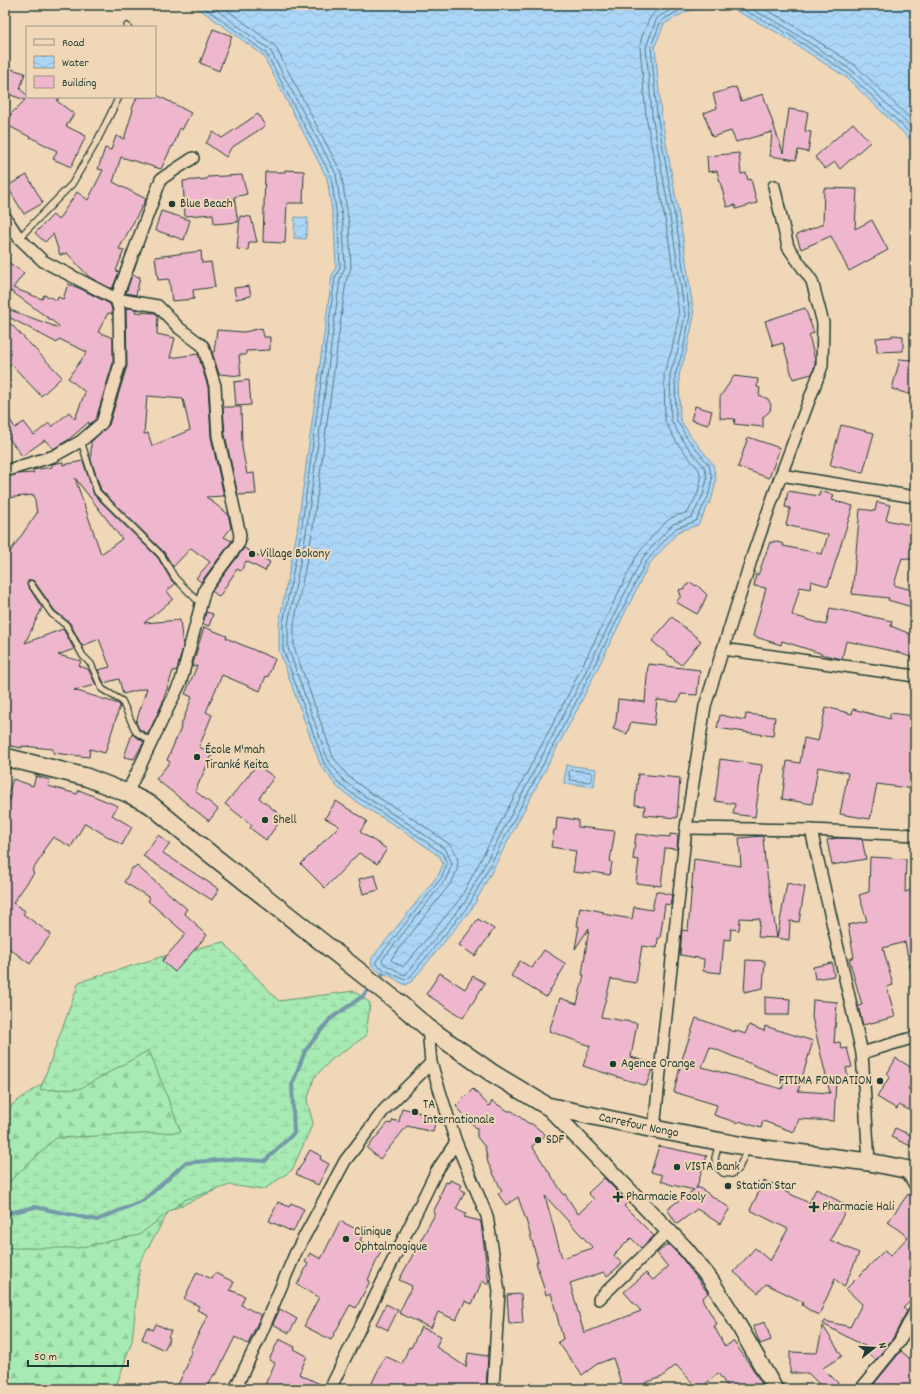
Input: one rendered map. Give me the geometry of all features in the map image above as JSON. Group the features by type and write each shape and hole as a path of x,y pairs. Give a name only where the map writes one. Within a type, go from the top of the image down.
{"main road":[{"name":"Carrefour Nongo","path":"5,757 86,777 127,793 151,805 357,971 394,999 428,1028 492,1073 547,1106 654,1129 749,1147 869,1162 910,1170"}],"street":[{"path":"5,471 54,456 81,441 102,423 120,364 119,309 116,299 161,179 193,158"},
{"path":"654,1129 686,828 705,706 722,649 781,475 822,366 823,323 812,281 788,247 774,186"},
{"path":"5,217 19,238 43,261 116,299 158,306 179,328 203,346 215,386 218,436 240,535 239,543 205,589 181,681 127,793"},
{"path":"781,475 915,497"},
{"path":"722,649 915,676"},
{"path":"686,828 811,830 915,835"},
{"path":"811,830 862,1054 869,1162"},
{"path":"428,1028 431,1063 456,1142 487,1216 499,1291 493,1389"},
{"path":"862,1054 915,1037"},
{"path":"235,1389 257,1343 296,1252 345,1161 384,1110 431,1063"},
{"path":"547,1106 669,1231 710,1279 731,1312 775,1389"},
{"path":"330,1389 436,1172 456,1142"},
{"path":"910,1170 915,1185"},
{"path":"599,1299 669,1231"},
{"path":"861,1389 898,1342 915,1311"}],"lane":[{"path":"19,238 72,184 95,145 118,98"},
{"path":"81,441 97,492 161,555 175,578 201,604"},
{"path":"30,584 52,614 66,625 83,656 91,664 102,689 122,701 136,732 152,742"},
{"path":"720,1141 715,1158 716,1166 723,1173 732,1174 739,1168 749,1147"}],"green space":[{"path":"223,942 279,1001 354,991 370,1003 366,1036 332,1059 314,1078 307,1101 313,1123 292,1170 263,1190 230,1185 184,1200 139,1235 77,1248 5,1248 5,1186 56,1138 181,1132 149,1050 79,1089 40,1090 79,982 161,957"},
{"path":"124,1027 211,1039 240,1179 169,1211 140,1262 132,1341 115,1389 5,1389 5,1118 13,1104"}],"water":[{"path":"194,5 725,5 687,11 664,24 655,46 661,114 683,239 694,316 686,353 679,375 680,419 690,435 713,464 716,480 712,498 698,525 679,531 649,564 580,704 473,907 412,981 406,985 380,972 371,963 372,958 439,874 443,864 440,857 406,832 361,805 337,787 320,764 279,650 279,623 297,532 332,276 336,267 334,225 327,178 263,55"},
{"path":"725,5 915,5 915,144 847,78 778,33"},
{"path":"295,217 308,218 306,239 294,238"},
{"path":"566,765 596,769 594,787 564,783"}],"building":[{"path":"213,29 232,36 219,71 200,63"},
{"path":"11,69 25,73 20,89 26,94 26,98 59,98 57,101 74,114 66,126 86,136 71,167 53,159 57,151 5,124 5,120 25,100 5,93 5,85"},
{"path":"736,87 741,101 763,94 783,153 789,109 808,112 805,131 811,132 808,152 798,150 796,160 770,156 772,132 736,142 731,131 712,137 704,113 717,108 713,94"},
{"path":"157,95 191,113 182,130 180,128 173,147 172,146 161,169 121,157 113,182 146,199 119,249 124,250 116,271 119,272 112,289 89,277 67,253 60,255 53,234 45,242 35,233 53,215 58,220 77,192 88,200 103,170 98,169 105,148 111,150 116,136 124,139 137,98 156,97"},
{"path":"258,114 265,126 231,148 226,157 206,143 213,132 222,138"},
{"path":"853,123 870,142 840,169 835,162 825,169 815,157"},
{"path":"739,153 741,174 746,173 748,180 751,179 757,203 736,209 735,205 727,207 717,171 708,172 707,156"},
{"path":"285,170 304,171 303,203 287,203 285,243 263,242 265,172 285,172"},
{"path":"27,175 43,203 24,214 7,186"},
{"path":"242,175 247,194 234,197 238,222 214,224 213,214 185,216 183,181 207,179 207,177"},
{"path":"824,188 857,189 855,229 872,220 888,250 849,271 831,236 801,249 796,235 823,224"},
{"path":"161,211 190,220 184,240 155,230"},
{"path":"240,216 251,217 257,242 249,242 248,250 237,249"},
{"path":"201,251 202,263 211,262 215,287 193,290 194,299 172,301 169,279 158,280 155,257"},
{"path":"5,260 24,273 13,288 42,299 44,295 57,300 58,297 63,299 68,284 110,304 112,310 112,314 108,313 98,332 113,338 113,363 96,419 89,425 89,422 68,440 53,449 45,440 22,456 5,433 5,411 15,428 24,422 34,435 49,423 52,427 69,412 75,419 85,392 68,378 87,352 59,339 57,343 5,315 5,308 59,328 59,326 11,291 5,300"},
{"path":"132,275 140,277 136,295 126,293"},
{"path":"249,286 251,296 236,299 234,288"},
{"path":"126,308 136,309 135,312 155,313 158,316 157,334 175,338 170,358 198,354 208,387 211,437 224,496 206,497 228,514 231,528 224,537 232,541 201,582 196,578 210,562 191,548 173,567 164,552 101,490 91,460 91,442 109,425 127,366","holes":["147,396 183,399 190,430 152,446 148,433 144,434"]},
{"path":"805,308 814,333 809,335 815,365 812,374 793,379 783,343 773,346 765,321"},
{"path":"5,318 62,377 41,396 12,365 5,367"},
{"path":"262,328 264,337 270,337 270,350 246,351 246,355 239,355 241,376 219,374 212,352 214,352 217,330 244,332"},
{"path":"892,335 903,336 903,351 877,352 876,338 892,337"},
{"path":"900,359 915,362 915,396 892,389"},
{"path":"734,376 758,379 757,387 760,388 759,395 768,399 771,405 770,411 763,417 763,427 734,424 735,419 720,418 720,397"},
{"path":"249,380 251,405 236,406 234,382"},
{"path":"695,406 712,411 708,425 691,420"},
{"path":"223,407 241,407 242,447 247,474 254,473 256,494 238,495 225,435"},
{"path":"841,425 874,433 863,473 830,465"},
{"path":"748,437 780,448 769,478 738,467"},
{"path":"83,461 94,495 158,558 175,584 167,591 173,599 144,623 180,620 183,647 177,670 173,671 162,704 148,734 139,729 136,722 147,688 123,694 119,679 104,683 98,670 110,667 99,639 82,646 70,623 55,611 34,581 28,581 28,586 42,608 25,643 63,629 74,649 58,655 81,661 79,666 88,669 96,685 74,690 119,704 120,706 105,753 90,749 89,757 53,753 53,749 22,746 22,748 5,745 5,559 37,513 34,495 5,498 5,478 18,474 34,473 32,470 52,467 52,464 63,462 63,465","holes":["75,478 122,539 101,554"]},
{"path":"788,491 819,496 820,491 834,495 832,500 853,506 828,586 811,581 810,589 800,587 792,615 826,625 830,608 892,621 891,626 915,636 915,659 897,652 846,641 842,659 820,654 782,641 781,645 753,636 766,588 754,586 756,574 758,575 770,542 772,543 773,541 784,544 783,546 822,554 828,535 786,525 790,508 785,507"},
{"path":"877,502 890,505 886,520 915,526 915,560 902,558 894,585 915,591 915,608 888,600 889,598 852,594 860,509 875,511"},
{"path":"244,548 270,562 265,571 246,561 241,571 237,569 219,597 212,591"},
{"path":"690,582 696,586 697,585 707,595 697,614 676,602 681,596 679,590 685,588"},
{"path":"206,612 213,614 209,626 203,624"},
{"path":"672,617 701,641 681,665 652,641"},
{"path":"204,627 227,636 226,638 275,659 268,677 266,676 260,691 222,675 206,712 212,715 199,747 213,753 195,791 218,809 209,821 156,779 170,762 167,760 181,728 192,697 185,694 197,666 192,667"},
{"path":"648,664 700,670 697,695 681,694 678,702 657,700 654,725 631,722 627,734 613,729 616,721 618,699 645,702"},
{"path":"826,707 852,714 853,709 890,719 890,713 915,716 915,789 877,784 870,819 840,814 848,773 818,767 812,804 782,799 787,761 800,763 804,738 818,741"},
{"path":"746,714 775,717 773,736 717,728 720,715 745,720"},
{"path":"132,734 144,742 134,759 124,757"},
{"path":"720,759 762,765 755,817 733,814 735,804 715,801"},
{"path":"257,765 274,777 259,798 283,817 266,840 250,828 252,825 225,804"},
{"path":"638,774 680,778 677,818 644,815 645,806 635,805"},
{"path":"36,776 50,780 48,786 77,794 79,790 118,806 112,815 132,827 122,845 85,823 71,847 53,837 42,852 44,853 32,871 34,873 13,903 25,911 23,914 51,934 30,964 5,945 5,809 11,798 7,796 13,779 33,786"},
{"path":"336,801 367,821 360,832 387,849 377,864 359,853 325,888 301,864 339,826 325,818"},
{"path":"557,817 578,820 578,827 615,831 610,861 612,862 610,875 592,872 591,874 573,872 576,851 551,847 554,830 556,830"},
{"path":"636,834 670,837 670,834 678,835 677,849 665,848 661,886 636,883 639,860 633,859"},
{"path":"158,835 170,844 163,853 219,889 212,900 143,856"},
{"path":"763,836 765,861 777,938 758,937 760,919 740,918 739,930 731,929 730,940 724,939 721,973 703,971 704,959 680,955 682,930 688,931 694,859 741,866 739,838"},
{"path":"838,838 862,839 866,859 832,865 827,840"},
{"path":"870,857 906,859 905,892 915,889 915,967 910,968 905,942 883,948 893,985 887,987 895,1017 863,1025 858,1006 862,1005 849,959 854,957 848,925 867,921 859,895 869,892"},
{"path":"137,866 187,909 184,913 207,935 175,972 162,961 186,934 148,901 150,898 124,882 133,867 135,868"},
{"path":"375,875 379,890 363,894 359,879"},
{"path":"787,883 805,887 799,922 790,921 789,940 777,938"},
{"path":"656,891 672,895 670,905 665,904 657,948 642,946 636,983 611,979 601,1017 637,1023 631,1057 654,1064 646,1086 583,1066 590,1046 549,1031 560,998 577,1004 584,975 582,975 589,928 575,949 579,926 577,926 580,907 604,912 603,914 632,919 634,907 652,910"},
{"path":"478,919 494,929 475,956 459,945"},
{"path":"544,950 566,964 546,997 511,976 520,961 532,968"},
{"path":"746,960 765,961 763,988 744,992"},
{"path":"832,963 834,976 815,979 813,967"},
{"path":"440,973 465,989 473,976 485,983 463,1018 426,994"},
{"path":"765,997 790,999 789,1015 765,1015"},
{"path":"813,1000 837,1002 834,1043 840,1042 842,1049 847,1048 852,1067 846,1068 848,1077 836,1080 834,1121 799,1119 794,1132 763,1121 761,1128 739,1121 738,1123 714,1115 717,1105 674,1092 682,1059 696,1018 735,1032 735,1030 745,1034 749,1025 764,1031 765,1026 813,1041 798,1091 830,1093 812,1017","holes":["710,1047 785,1078 782,1089 702,1067"]},
{"path":"896,1058 915,1070 915,1078 908,1089 915,1093 915,1113 899,1105 897,1109 877,1097 890,1076 887,1074"},
{"path":"473,1089 489,1106 492,1101 508,1111 512,1111 528,1123 532,1124 546,1135 532,1146 578,1214 594,1199 588,1193 604,1178 628,1202 624,1206 654,1236 641,1248 631,1238 614,1255 622,1264 607,1276 604,1272 570,1283 584,1333 641,1311 624,1292 646,1273 653,1280 668,1267 657,1253 668,1244 681,1257 708,1293 702,1299 717,1324 714,1326 725,1347 733,1341 765,1389 729,1389 718,1373 700,1389 698,1389 676,1365 662,1377 645,1383 646,1386 636,1389 623,1389 613,1358 597,1364 582,1375 558,1342 563,1339 551,1293 546,1295 536,1262 538,1262 527,1223 518,1197 506,1205 498,1194 502,1191 488,1163 485,1147 477,1137 477,1129 456,1106","holes":["545,1196 593,1248 562,1258"]},
{"path":"402,1108 436,1117 433,1132 407,1126 380,1159 367,1148 388,1123 391,1124 393,1120 399,1122"},
{"path":"895,1128 915,1137 915,1148 891,1137"},
{"path":"659,1146 707,1156 696,1189 698,1187 730,1208 720,1224 697,1209 677,1224 667,1209 694,1190 661,1181 662,1175 651,1172"},
{"path":"310,1150 321,1156 320,1159 329,1164 318,1185 296,1174"},
{"path":"450,1180 462,1185 460,1189 465,1192 456,1209 466,1214 464,1217 480,1221 481,1223 489,1285 482,1281 472,1304 465,1301 456,1320 438,1312 431,1328 399,1313 412,1286 399,1280 434,1216 433,1212 441,1197 439,1197 446,1182 449,1183"},
{"path":"764,1181 785,1189 784,1191 809,1203 816,1189 848,1206 830,1240 859,1253 844,1287 835,1279 819,1315 802,1305 803,1302 766,1284 758,1293 734,1272 755,1248 770,1261 788,1229 750,1210"},
{"path":"908,1194 915,1199 915,1276 909,1283 915,1289 915,1297 903,1308 907,1311 893,1338 876,1360 867,1353 870,1349 823,1324 825,1321 850,1327 862,1304 846,1289 885,1250 890,1256 908,1237 888,1222"},
{"path":"278,1202 289,1207 291,1203 304,1209 293,1232 269,1221"},
{"path":"340,1221 364,1233 360,1241 381,1251 368,1280 370,1281 356,1308 350,1305 331,1340 304,1326 319,1297 297,1285 308,1264 305,1262 310,1253 321,1259"},
{"path":"197,1272 212,1279 215,1273 234,1282 230,1290 245,1296 241,1305 261,1315 248,1344 235,1337 216,1375 214,1374 207,1389 176,1389 189,1361 187,1360 192,1351 190,1350 208,1315 197,1310 199,1306 184,1299"},
{"path":"521,1294 523,1323 509,1324 507,1295"},
{"path":"386,1304 398,1310 388,1330 376,1324"},
{"path":"280,1309 297,1319 289,1333 273,1324"},
{"path":"765,1322 771,1340 760,1344 753,1326"},
{"path":"156,1324 171,1331 168,1337 170,1338 164,1350 142,1339 147,1327 153,1330"},
{"path":"823,1326 842,1356 823,1368 844,1389 824,1389 808,1373 790,1373 790,1352 817,1353"},
{"path":"421,1327 441,1336 436,1347 466,1367 468,1353 488,1356 486,1389 464,1389 448,1386 446,1389 369,1389 385,1356 402,1364 409,1347 411,1348"},
{"path":"279,1339 295,1347 294,1349 307,1356 299,1374 324,1386 323,1389 263,1389 275,1363 269,1360"},
{"path":"901,1351 915,1363 915,1385 911,1389 880,1389 874,1384"}],"waterway":[{"path":"377,980 383,974"},
{"path":"5,1214 35,1207 97,1220 144,1200 185,1163 228,1159 265,1161 294,1133 292,1085 305,1051 330,1019 363,996 371,986"}],"place":[{"name":"Blue Beach","path":"172,204"},
{"name":"Village Bokony","path":"252,554"},
{"name":"École M'mah Tiranké Keita","path":"197,757"},
{"name":"Shell","path":"265,820"},
{"name":"Agence Orange","path":"613,1064"},
{"name":"FITIMA FONDATION","path":"880,1081"},
{"name":"TA Internationale","path":"415,1112"},
{"name":"SDF","path":"538,1140"},
{"name":"VISTA Bank","path":"677,1167"},
{"name":"Station Star","path":"728,1186"},
{"name":"Pharmacie Fooly","path":"618,1197"},
{"name":"Pharmacie Hali","path":"814,1207"},
{"name":"Clinique Ophtalmogique","path":"346,1239"}]}
